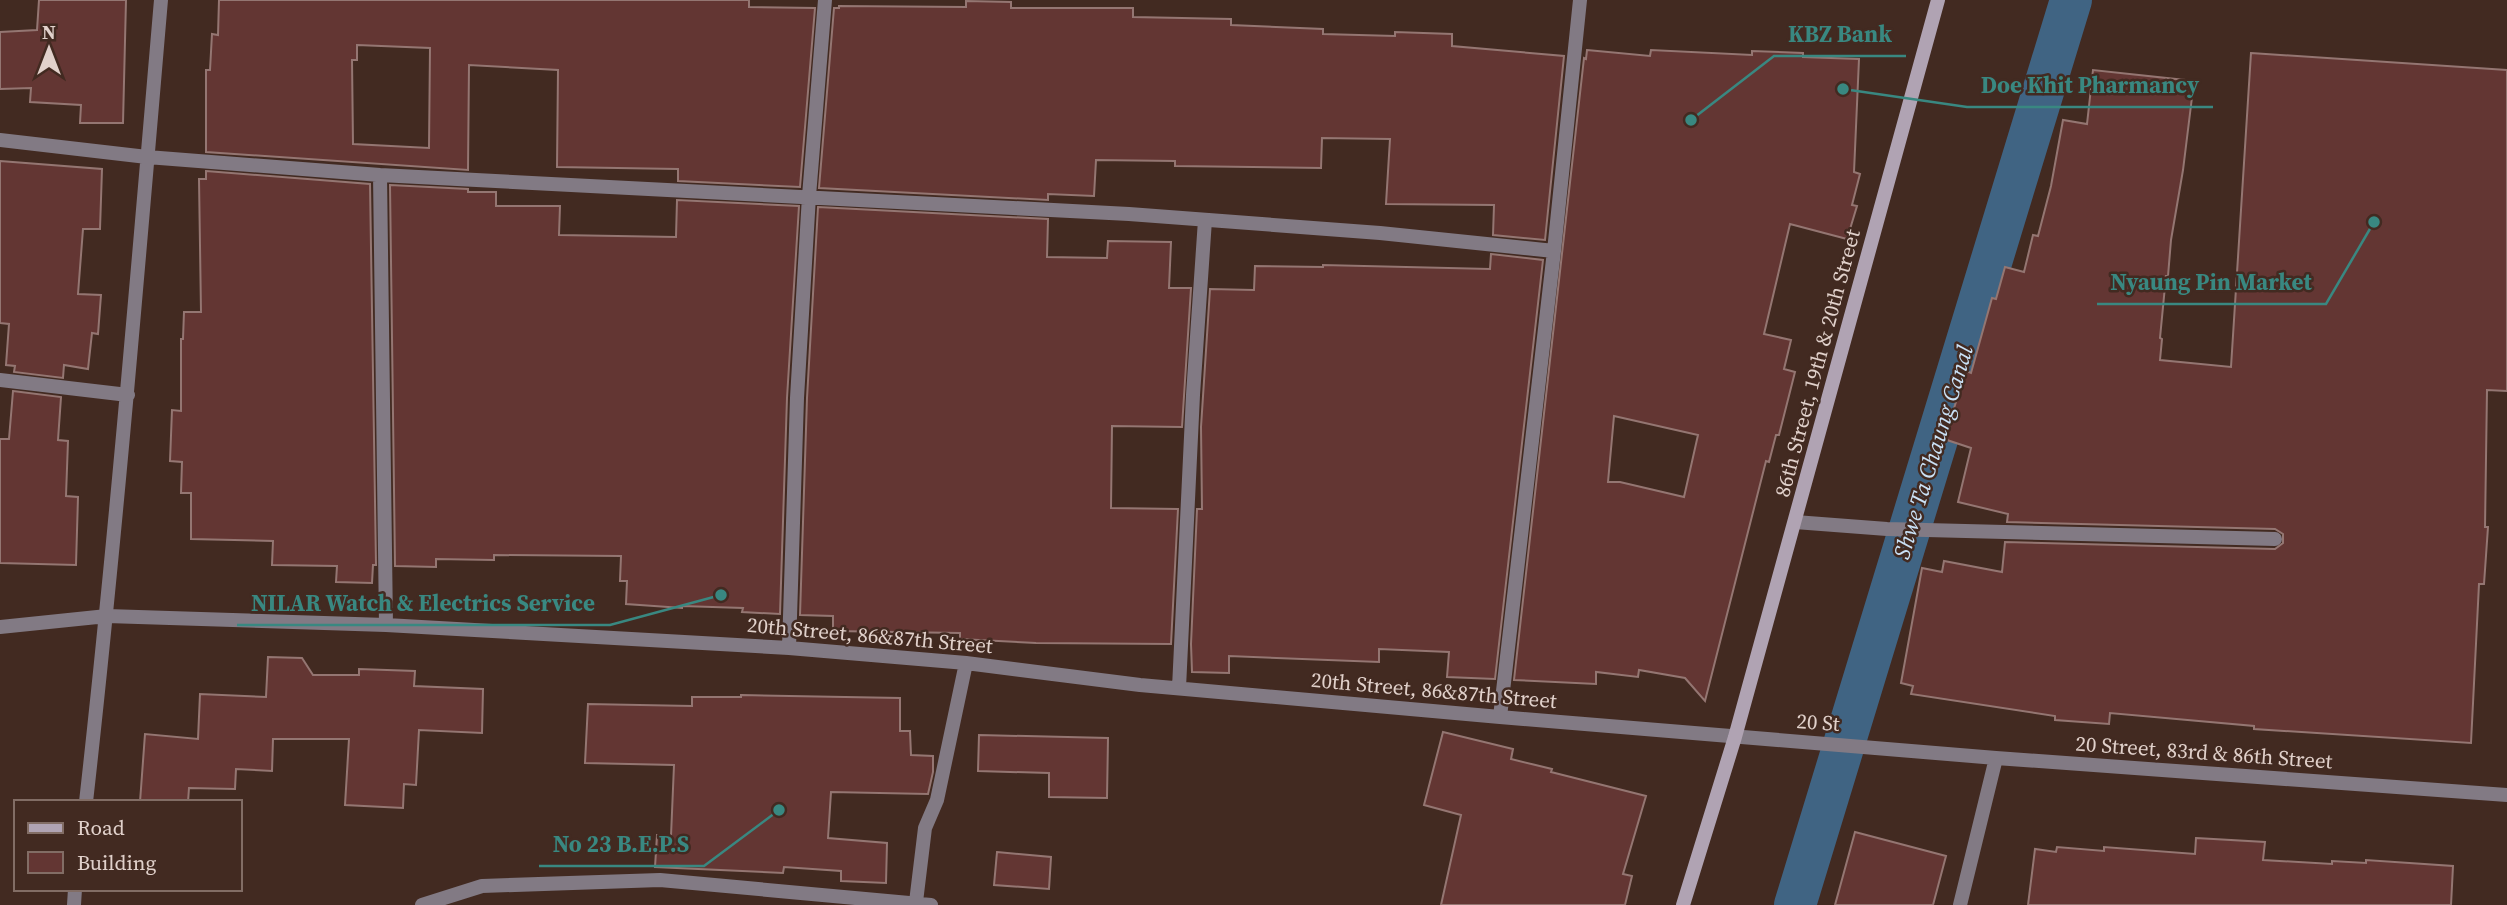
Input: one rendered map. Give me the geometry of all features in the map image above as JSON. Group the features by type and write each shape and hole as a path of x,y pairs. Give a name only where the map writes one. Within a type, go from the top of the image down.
{"street":[{"path":"86,800 128,395 161,0"},
{"path":"789,648 797,398 824,0"},
{"path":"1500,717 1580,0"},
{"name":"86th Street, 19th & 20th Street","path":"1683,905 1735,737 1938,0"},
{"path":"0,140 147,157 380,175 1205,219 1554,251"},
{"path":"380,175 386,625"},
{"path":"1179,688 1193,395 1205,219"},
{"path":"0,380 128,395"},
{"path":"1795,522 1887,529 2275,539"},
{"name":"20th Street, 86&87th Street","path":"0,627 107,616 386,625 789,648 966,663 1179,688 1735,737"},
{"path":"422,905 482,886 660,880 924,904 925,828 937,800 966,663"},
{"name":"20 St","path":"1735,737 1898,749"},
{"name":"20 Street, 83rd & 86th Street","path":"1898,749 2507,795"},
{"path":"1960,905 1996,758"}],"building":[{"path":"39,0 126,0 123,123 80,123 81,105 30,102 31,88 0,89 0,32 37,30"},
{"path":"219,0 749,0 749,7 815,8 800,187 678,181 678,169 557,167 558,70 469,65 468,170 206,152 206,70 210,70 212,34 218,35","holes":["357,45 430,48 429,148 353,144 352,60 357,60"]},
{"path":"966,1 1011,2 1011,8 1133,8 1133,17 1231,19 1231,25 1323,29 1323,34 1452,34 1452,46 1564,56 1545,240 1493,235 1494,205 1386,204 1390,139 1322,138 1321,168 1175,166 1175,161 1096,160 1094,196 1048,194 1048,200 819,188 834,8 966,7"},
{"path":"1587,50 1650,56 1651,50 1752,55 1752,51 1803,53 1803,57 1859,59 1854,172 1860,174 1852,205 1857,206 1847,239 1790,224 1764,334 1791,340 1784,369 1795,372 1779,435 1776,435 1769,462 1766,461 1705,701 1685,678 1639,670 1638,677 1596,672 1596,684 1514,680 1584,58 1586,59","holes":["1614,416 1698,435 1684,497 1620,482 1608,482"]},
{"path":"2251,53 2507,70 2507,391 2487,390 2485,527 2488,527 2484,584 2479,584 2471,743 2254,729 2254,726 2110,713 2109,724 2055,720 2055,716 1911,694 1913,686 1901,683 1922,568 1942,572 1944,561 2002,572 2005,542 2275,549 2283,543 2283,534 2275,529 2007,522 2008,514 1958,502 1971,448 1944,439 1966,371 1971,373 1992,298 1996,299 2005,267 2024,272 2033,235 2038,236 2051,186 2063,120 2087,124 2093,70 2194,81 2166,276 2160,360 2231,367"},
{"path":"0,161 102,169 100,229 83,229 78,294 101,295 98,334 92,333 88,369 64,365 63,378 14,372 15,366 6,365 9,324 0,323"},
{"path":"206,171 370,184 376,565 373,565 372,583 336,582 337,566 272,565 273,541 191,539 191,493 181,493 182,462 170,461 172,410 181,411 181,339 184,312 201,312 199,179 206,179"},
{"path":"390,185 496,192 496,206 560,206 559,235 676,237 677,200 799,206 787,398 780,614 742,612 743,608 626,604 627,581 620,581 621,556 494,555 494,560 436,559 436,567 395,566"},
{"path":"818,207 1048,219 1047,257 1107,258 1108,241 1171,242 1169,288 1191,288 1182,427 1112,426 1111,508 1178,509 1171,644 1036,643 960,639 960,633 833,631 833,616 800,615 807,398"},
{"path":"1491,254 1543,260 1495,679 1447,677 1449,652 1379,649 1379,662 1229,656 1229,673 1192,672 1197,509 1202,509 1201,427 1210,289 1254,290 1255,266 1490,269"},
{"path":"13,391 61,397 58,440 68,441 66,496 78,497 76,565 0,563 0,439 9,439"},
{"path":"268,657 302,658 313,675 359,675 359,669 415,671 414,686 483,689 482,733 419,730 416,785 404,784 403,808 345,805 349,739 273,739 272,771 236,769 235,789 189,788 188,800 140,800 145,734 198,739 200,694 266,697"},
{"path":"741,695 900,698 900,731 910,731 911,755 933,756 928,794 831,792 828,838 887,843 886,883 841,881 841,871 784,867 783,873 655,867 657,835 671,836 674,765 585,763 588,704 692,706 692,697"},
{"path":"1443,732 1513,749 1511,759 1552,769 1551,772 1646,796 1623,874 1632,876 1625,905 1441,905 1461,815 1424,805"},
{"path":"979,735 1108,738 1107,798 1049,797 1049,773 978,771"},
{"path":"1855,832 1946,856 1933,905 1835,905"},
{"path":"2196,838 2265,842 2263,860 2332,864 2332,861 2366,863 2366,860 2453,866 2451,905 2028,905 2035,849 2056,852 2057,847 2104,851 2104,847 2195,854"},
{"path":"997,852 1051,857 1049,889 994,885"}],"waterway":[{"name":"Shwe Ta Chaung Canal","path":"1795,905 2071,0"}],"place":[{"name":"Doe Khit Pharmancy","path":"1843,89"},
{"name":"KBZ Bank","path":"1691,120"},
{"name":"Nyaung Pin Market","path":"2374,222"},
{"name":"NILAR Watch & Electrics Service","path":"721,595"},
{"name":"No 23 B.E.P.S","path":"779,810"}]}
